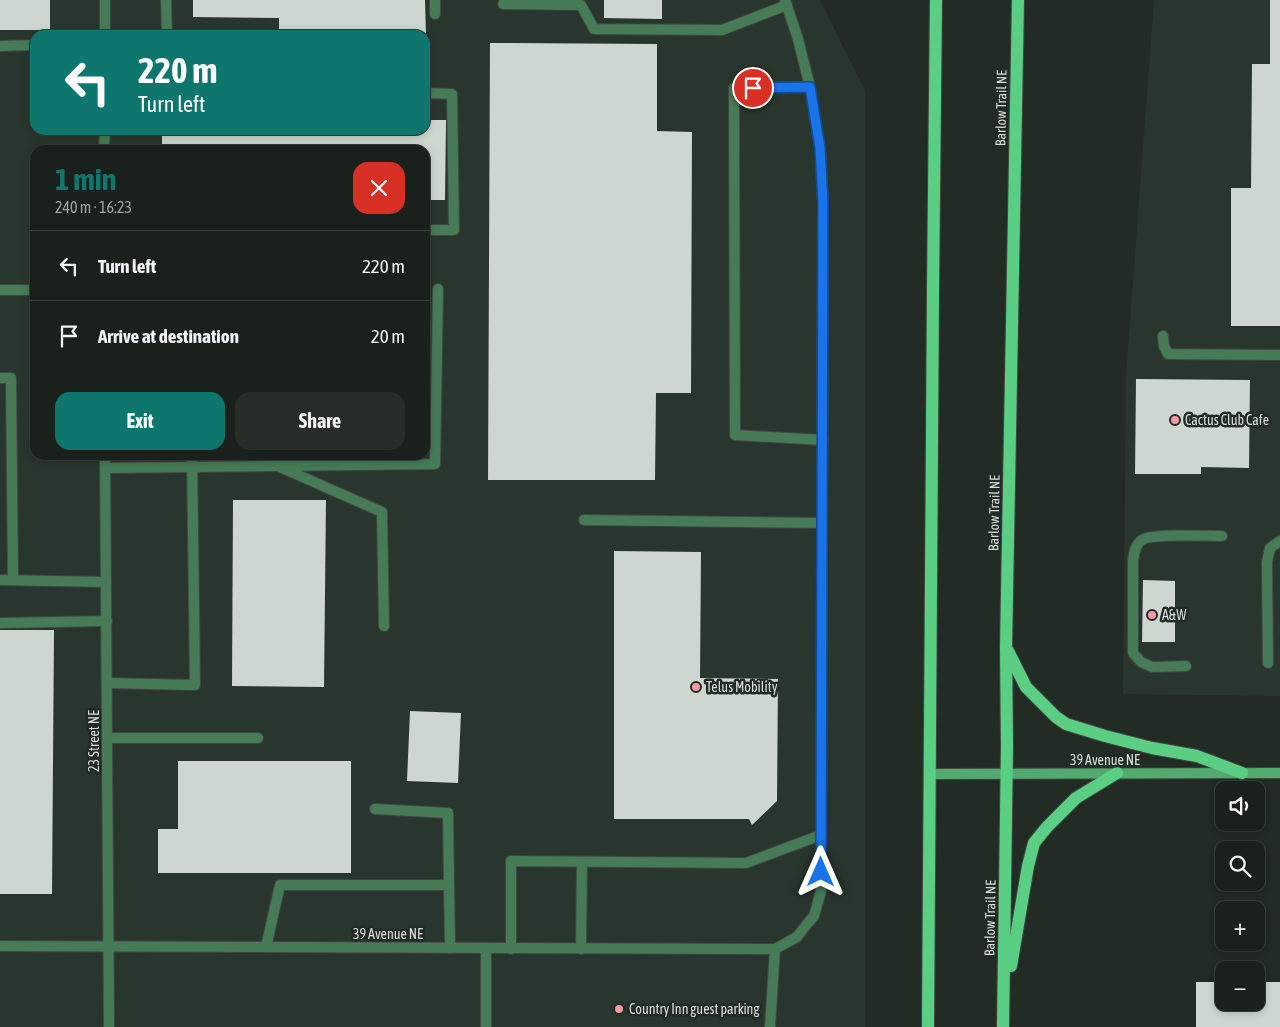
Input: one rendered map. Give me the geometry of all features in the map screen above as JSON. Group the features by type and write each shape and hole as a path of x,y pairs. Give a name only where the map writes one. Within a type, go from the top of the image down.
{"main road":[{"path":"928,1027 936,0"},
{"name":"Barlow Trail NE","path":"1003,1027 1007,773 1006,648 1018,0"},
{"path":"1006,648 1026,687 1066,724 1152,748 1197,756 1242,773"},
{"path":"1004,1006 1028,866 1034,843 1046,826 1076,798 1117,773"}],"street":[{"path":"105,0 105,30"},
{"path":"166,0 167,30"},
{"path":"435,0 435,14"},
{"path":"503,4 581,5 594,29 722,30 786,3 798,39 810,87 820,148 823,202 821,891 814,916 797,937 775,949 770,1027"},
{"path":"0,46 30,45"},
{"path":"810,87 734,88 735,435 822,440"},
{"path":"430,93 452,94 454,230 430,230"},
{"path":"105,468 436,464 438,289"},
{"path":"0,290 30,290"},
{"path":"1164,336 1164,346 1168,354 1280,355"},
{"path":"0,378 11,378 13,580"},
{"name":"23 Street NE","path":"105,460 110,947 109,1027"},
{"path":"107,683 195,685 192,460"},
{"path":"277,466 382,512 384,626"},
{"path":"584,520 822,523"},
{"path":"1186,666 1152,667 1140,662 1133,653 1133,561 1135,549 1142,540 1154,536 1222,536"},
{"path":"1268,663 1267,562 1270,548 1280,541"},
{"path":"0,580 106,582"},
{"path":"0,623 107,621"},
{"path":"108,738 258,738"},
{"name":"39 Avenue NE","path":"930,774 1280,773"},
{"path":"375,809 448,812 450,948"},
{"path":"511,949 511,861 746,863 821,835"},
{"path":"581,949 582,862"},
{"path":"266,947 280,885 449,885"},
{"name":"39 Avenue NE","path":"0,946 775,949"},
{"path":"486,948 486,1027"}],"shaded area":[{"path":"0,0 820,0 865,91 865,1027 0,1027"},
{"path":"1154,0 1280,0 1280,696 1123,694 1126,376"}],"building":[{"path":"0,0 50,0 50,30 0,30"},
{"path":"193,0 425,0 426,30 279,30 279,18 193,17"},
{"path":"604,0 662,0 662,19 604,18"},
{"path":"1270,0 1280,0 1280,326 1231,326 1231,188 1251,188 1252,64 1270,64"},
{"path":"490,43 657,44 657,131 692,132 691,393 656,393 655,480 488,480"},
{"path":"430,120 446,120 445,200 430,200 430,145 162,145 162,135 430,135"},
{"path":"1136,379 1250,380 1249,468 1201,467 1201,474 1135,474"},
{"path":"233,500 326,500 324,687 232,686"},
{"name":"Telus Mobility","path":"614,551 701,552 700,678 778,679 777,801 752,825 749,819 614,819"},
{"path":"1143,580 1175,581 1175,642 1142,642"},
{"path":"0,630 54,630 52,894 0,894"},
{"path":"410,711 461,713 458,783 407,781"},
{"path":"178,761 351,761 351,873 158,873 158,829 178,829"},
{"path":"1196,982 1215,982 1215,1011 1265,1011 1265,982 1280,982 1280,1027 1196,1027"}],"place":[{"name":"Cactus Club Cafe","path":"1175,420"},
{"name":"A&W","path":"1152,615"},
{"name":"Telus Mobility","path":"696,687"},
{"name":"Country Inn guest parking","path":"619,1009"}],"route":[{"path":"753,88 810,87 820,148 823,202 821,872"}]}
